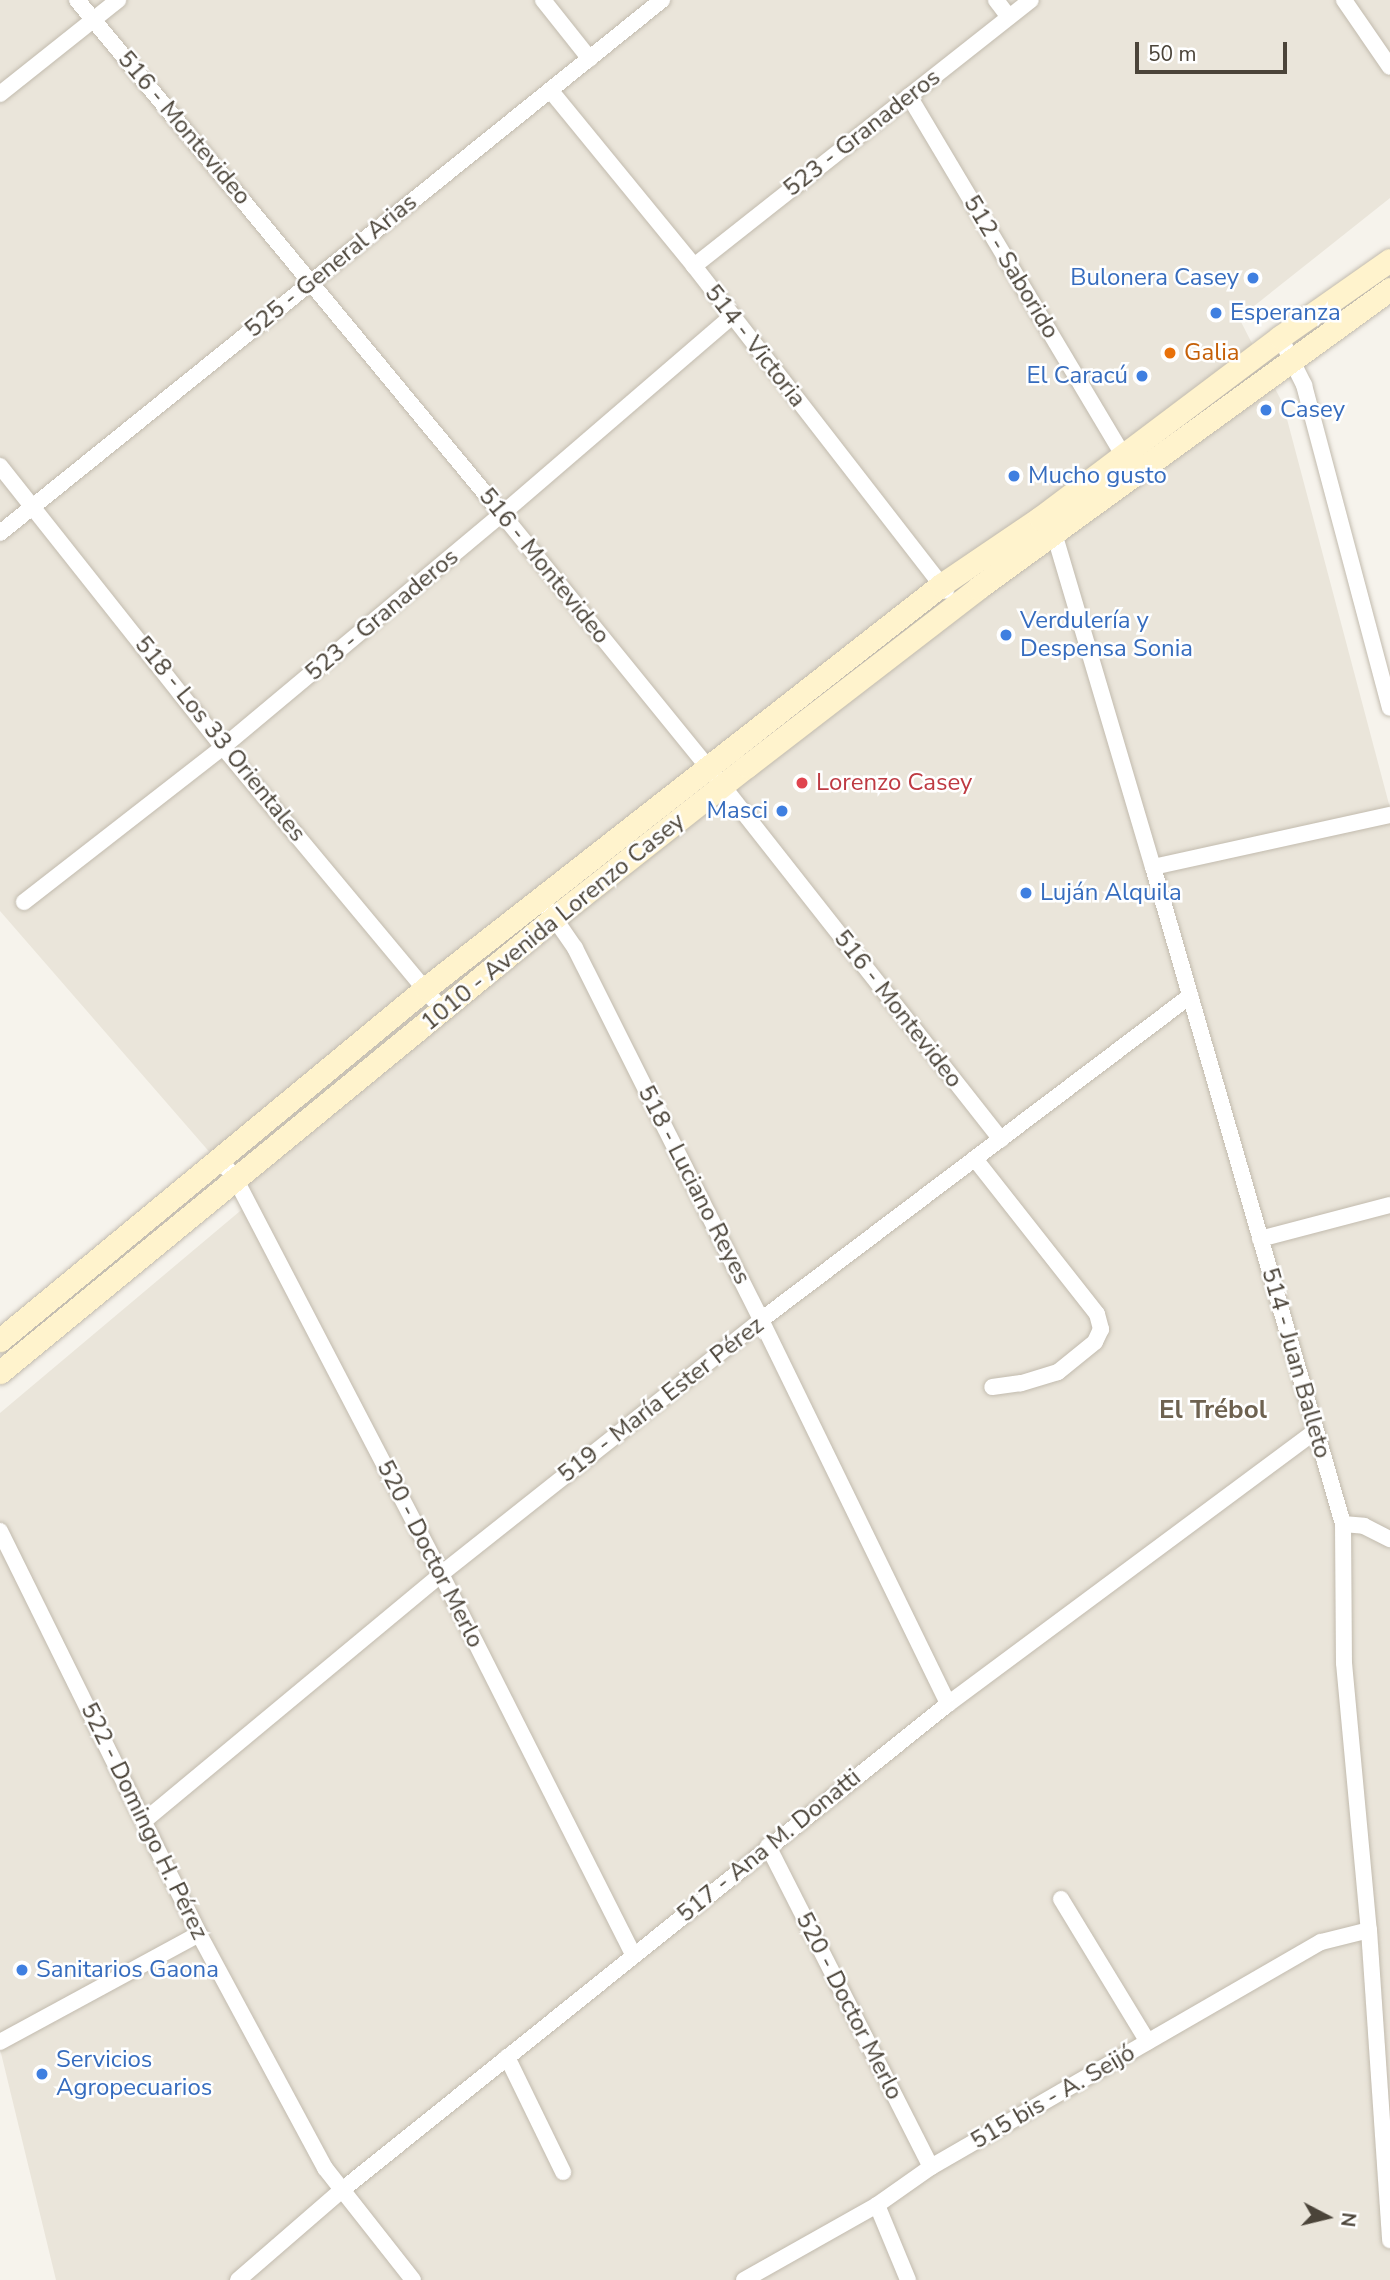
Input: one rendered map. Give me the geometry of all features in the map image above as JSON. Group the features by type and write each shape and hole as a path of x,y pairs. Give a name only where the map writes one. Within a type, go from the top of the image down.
{"main road":[{"name":"1010 - Avenida Lorenzo Casey","path":"1129,465 1280,337 1390,260"},
{"name":"1010 - Avenida Lorenzo Casey","path":"0,1340 426,989 540,900 956,605 1047,525 1129,465 1390,289"},
{"name":"1010 - Avenida Lorenzo Casey","path":"0,1372 555,917 941,585 1047,525"}],"street":[{"name":"516 - Montevideo","path":"77,0 312,280 502,514 715,777 1001,1139"},
{"path":"0,94 118,0"},
{"path":"543,0 590,59"},
{"name":"525 - General Arias","path":"0,533 662,0"},
{"path":"996,0 1009,17"},
{"name":"523 - Granaderos","path":"694,266 1031,0"},
{"path":"1344,0 1390,67"},
{"name":"514 - Victoria","path":"551,91 694,266 956,605"},
{"name":"512 - Saborido","path":"909,96 1129,465"},
{"name":"523 - Granaderos","path":"24,902 223,747 502,514 731,317"},
{"path":"1280,337 1304,386 1390,708"},
{"name":"518 - Los 33 Orientales","path":"0,466 223,747 442,1010"},
{"name":"514 - Juan Balleto","path":"1047,525 1153,867 1343,1524 1344,1663 1369,1930 1382,2016 1390,2240"},
{"path":"1153,867 1390,815"},
{"name":"518 - Luciano Reyes","path":"540,900 555,917 575,948 761,1320 948,1704"},
{"name":"519 - María Ester Pérez","path":"144,1821 441,1574 761,1320 1190,996"},
{"name":"520 - Doctor Merlo","path":"219,1158 236,1181 441,1574 633,1954"},
{"path":"975,1159 1097,1314 1101,1329 1095,1342 1058,1372 1021,1384 992,1387"},
{"path":"1260,1239 1390,1205"},
{"name":"517 - Ana M. Donatti","path":"238,2280 342,2190 948,1704 1315,1431"},
{"path":"1343,1524 1364,1526 1390,1539"},
{"name":"522 - Domingo H. Pérez","path":"0,1531 199,1934 325,2168 413,2280"},
{"name":"520 - Doctor Merlo","path":"768,1846 931,2167"},
{"path":"1061,1899 1148,2042"},
{"name":"515 bis - A. Seijó","path":"744,2280 877,2205 931,2167 1321,1942 1335,1936 1369,1930"},
{"path":"0,2042 199,1934"},
{"path":"507,2057 563,2172"},
{"path":"877,2205 908,2280"}],"shaded area":[{"path":"0,0 1390,0 1390,198 1239,318 1283,404 1390,808 1390,2280 56,2280 0,2049 0,1413 252,1201 0,911"}],"place":[{"name":"Bulonera Casey","path":"1253,278"},
{"name":"Esperanza","path":"1216,313"},
{"name":"Galia","path":"1170,353"},
{"name":"El Caracú","path":"1142,376"},
{"name":"Casey","path":"1266,410"},
{"name":"Mucho gusto","path":"1014,476"},
{"name":"Verdulería y Despensa Sonia","path":"1006,635"},
{"name":"Lorenzo Casey","path":"802,783"},
{"name":"Masci","path":"782,811"},
{"name":"Luján Alquila","path":"1026,893"},
{"name":"Sanitarios Gaona","path":"22,1970"},
{"name":"Servicios Agropecuarios","path":"42,2074"}],"district":[{"name":"El Trébol","path":"1213,1410"}]}
